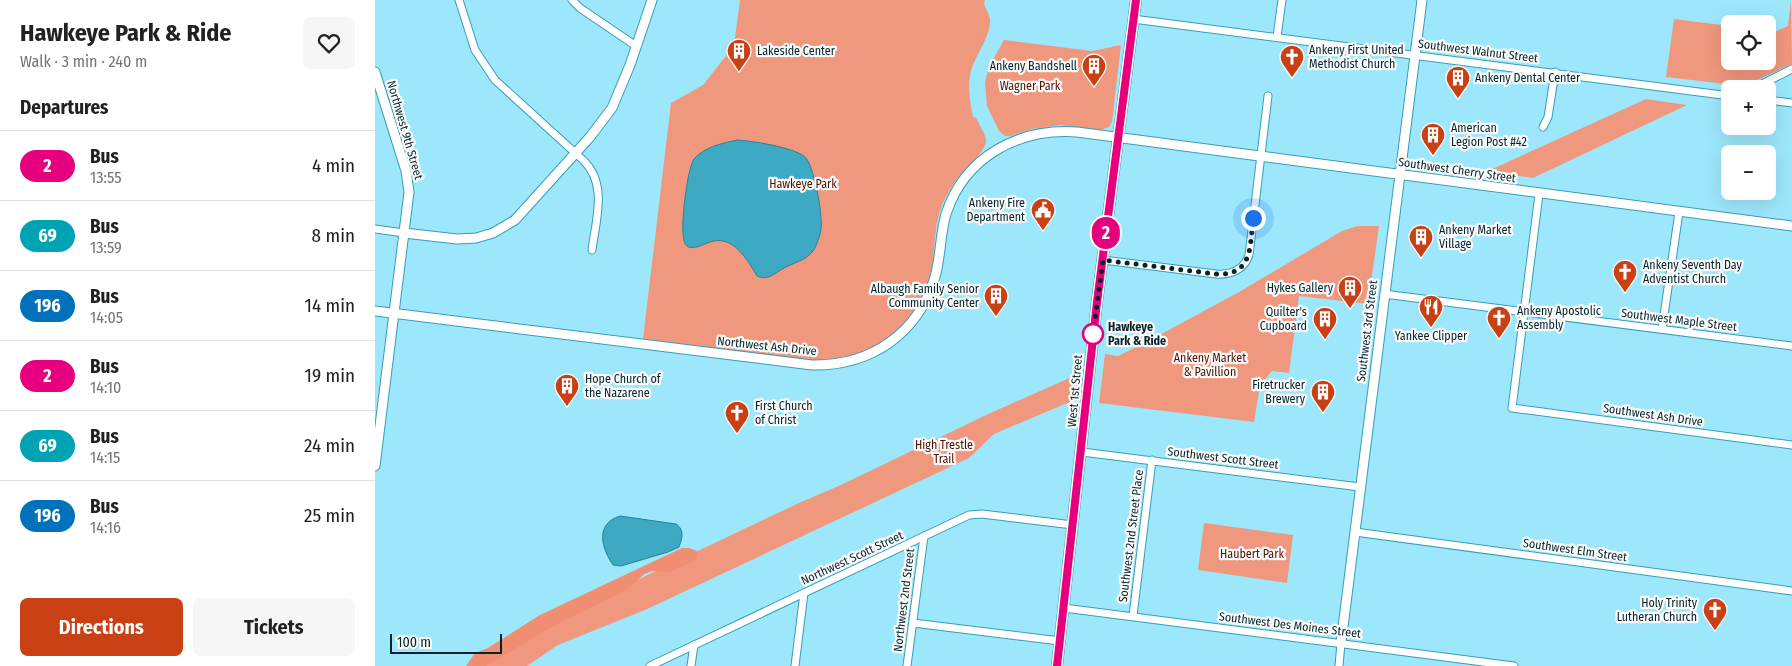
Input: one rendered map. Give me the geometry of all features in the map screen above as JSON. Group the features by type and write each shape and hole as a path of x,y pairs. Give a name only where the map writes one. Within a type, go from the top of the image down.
{"main road":[{"name":"West 1st Street","path":"1057,666 1082,452 1091,350 1136,0"}],"street":[{"path":"459,0 475,50 495,80 576,153 595,175 599,187 592,250"},
{"path":"572,0 580,8 636,46"},
{"path":"375,229 457,239 476,238 507,226 522,214 602,123 612,108 652,0"},
{"path":"1277,37 1282,0"},
{"name":"Southwest 3rd Street","path":"1339,666 1422,0"},
{"name":"Southwest Walnut Street","path":"1133,19 1721,95"},
{"path":"1771,80 1792,69"},
{"name":"Northwest 9th Street","path":"375,72 406,171 409,192 375,466"},
{"path":"1543,127 1548,117 1555,72"},
{"path":"1103,260 1227,275 1240,268 1249,254 1261,157 1264,106 1268,96"},
{"path":"1776,101 1792,103"},
{"name":"Northwest Ash Drive","path":"375,311 812,365 836,364 859,359 887,345 908,327 918,314 936,275 943,227 949,206 960,185 979,163 1002,146 1048,132 1077,132 1118,139"},
{"name":"Southwest Cherry Street","path":"1118,139 1792,226"},
{"path":"1524,312 1539,194"},
{"path":"1663,329 1679,212"},
{"name":"Southwest Maple Street","path":"1385,294 1792,346"},
{"name":"Southwest Ash Drive","path":"1524,312 1512,408 1792,445"},
{"name":"Southwest Scott Street","path":"1082,452 1361,487"},
{"name":"Southwest 2nd Street Place","path":"1133,616 1152,460"},
{"name":"Northwest Scott Street","path":"650,666 969,515 976,514 1073,525"},
{"name":"Southwest Elm Street","path":"1355,532 1792,591"},
{"name":"Northwest 2nd Street","path":"907,666 924,536"},
{"path":"795,666 804,593"},
{"name":"Southwest Des Moines Street","path":"1064,608 1514,666"},
{"path":"913,623 1060,641"},
{"path":"691,666 694,645"}],"green space":[{"name":"Hawkeye Park","path":"740,0 985,0 984,4 990,17 990,26 971,71 969,88 973,117 976,118 983,131 986,143 980,153 957,179 943,204 938,216 930,276 918,303 900,327 889,337 864,352 850,357 808,360 643,339 671,103 703,85 729,52 733,52"},
{"path":"1791,0 1792,64 1756,80 1721,80 1721,83 1666,77 1674,19 1721,25 1721,70 1776,70 1776,31 1788,26"},
{"name":"Wagner Park","path":"1004,40 1092,51 1121,45 1112,122 1109,127 1101,130 1060,125 1032,129 1005,136 999,131 987,106 985,82 989,67"},
{"path":"1646,99 1687,105 1533,178 1488,171"},
{"name":"Ankeny Market & Pavillion","path":"1358,226 1379,226 1368,304 1299,296 1289,373 1272,371 1260,385 1254,422 1099,403 1105,354 1118,356 1154,338 1239,292 1342,231"},
{"name":"High Trestle Trail","path":"1074,376 1072,401 994,434 969,458 645,610 558,645 527,666 481,666 614,591 986,415"},
{"name":"Haubert Park","path":"1204,523 1293,535 1287,583 1198,570"}],"shaded area":[{"path":"682,548 697,551 698,556 694,561 669,572 652,571 644,574 627,590 557,624 486,666 466,666 475,653 488,648 540,615"}],"water":[{"path":"737,140 781,147 804,156 808,161 817,190 821,213 821,229 814,249 803,259 765,278 757,276 740,251 728,243 714,241 698,247 688,247 684,241 685,199 691,165 694,159 703,151"},
{"path":"620,516 676,524 682,532 679,547 621,566 613,565 606,552 603,531 606,525"}],"bus line":[{"name":"2","path":"1057,666 1087,402 1091,350 1136,0"}],"place":[{"name":"Lakeside Center","path":"739,72"},
{"name":"Ankeny First United Methodist Church","path":"1292,78"},
{"name":"Ankeny Bandshell","path":"1094,87"},
{"name":"Ankeny Dental Center","path":"1458,99"},
{"name":"American Legion Post #42","path":"1433,156"},
{"name":"Ankeny Fire Department","path":"1043,231"},
{"name":"Ankeny Market Village","path":"1421,258"},
{"name":"Ankeny Seventh Day Adventist Church","path":"1625,293"},
{"name":"Hykes Gallery","path":"1350,309"},
{"name":"Albaugh Family Senior Community Center","path":"996,317"},
{"name":"Yankee Clipper","path":"1431,328"},
{"name":"Hawkeye Park & Ride","path":"1093,334"},
{"name":"Ankeny Apostolic Assembly","path":"1499,339"},
{"name":"Quilter's Cupboard","path":"1325,340"},
{"name":"Hope Church of the Nazarene","path":"567,407"},
{"name":"Firetrucker Brewery","path":"1323,413"},
{"name":"First Church of Christ","path":"737,434"},
{"name":"Holy Trinity Lutheran Church","path":"1715,631"}],"route":[{"path":"1093,334 1103,260 1227,275 1240,268 1247,259 1253,218"}]}
